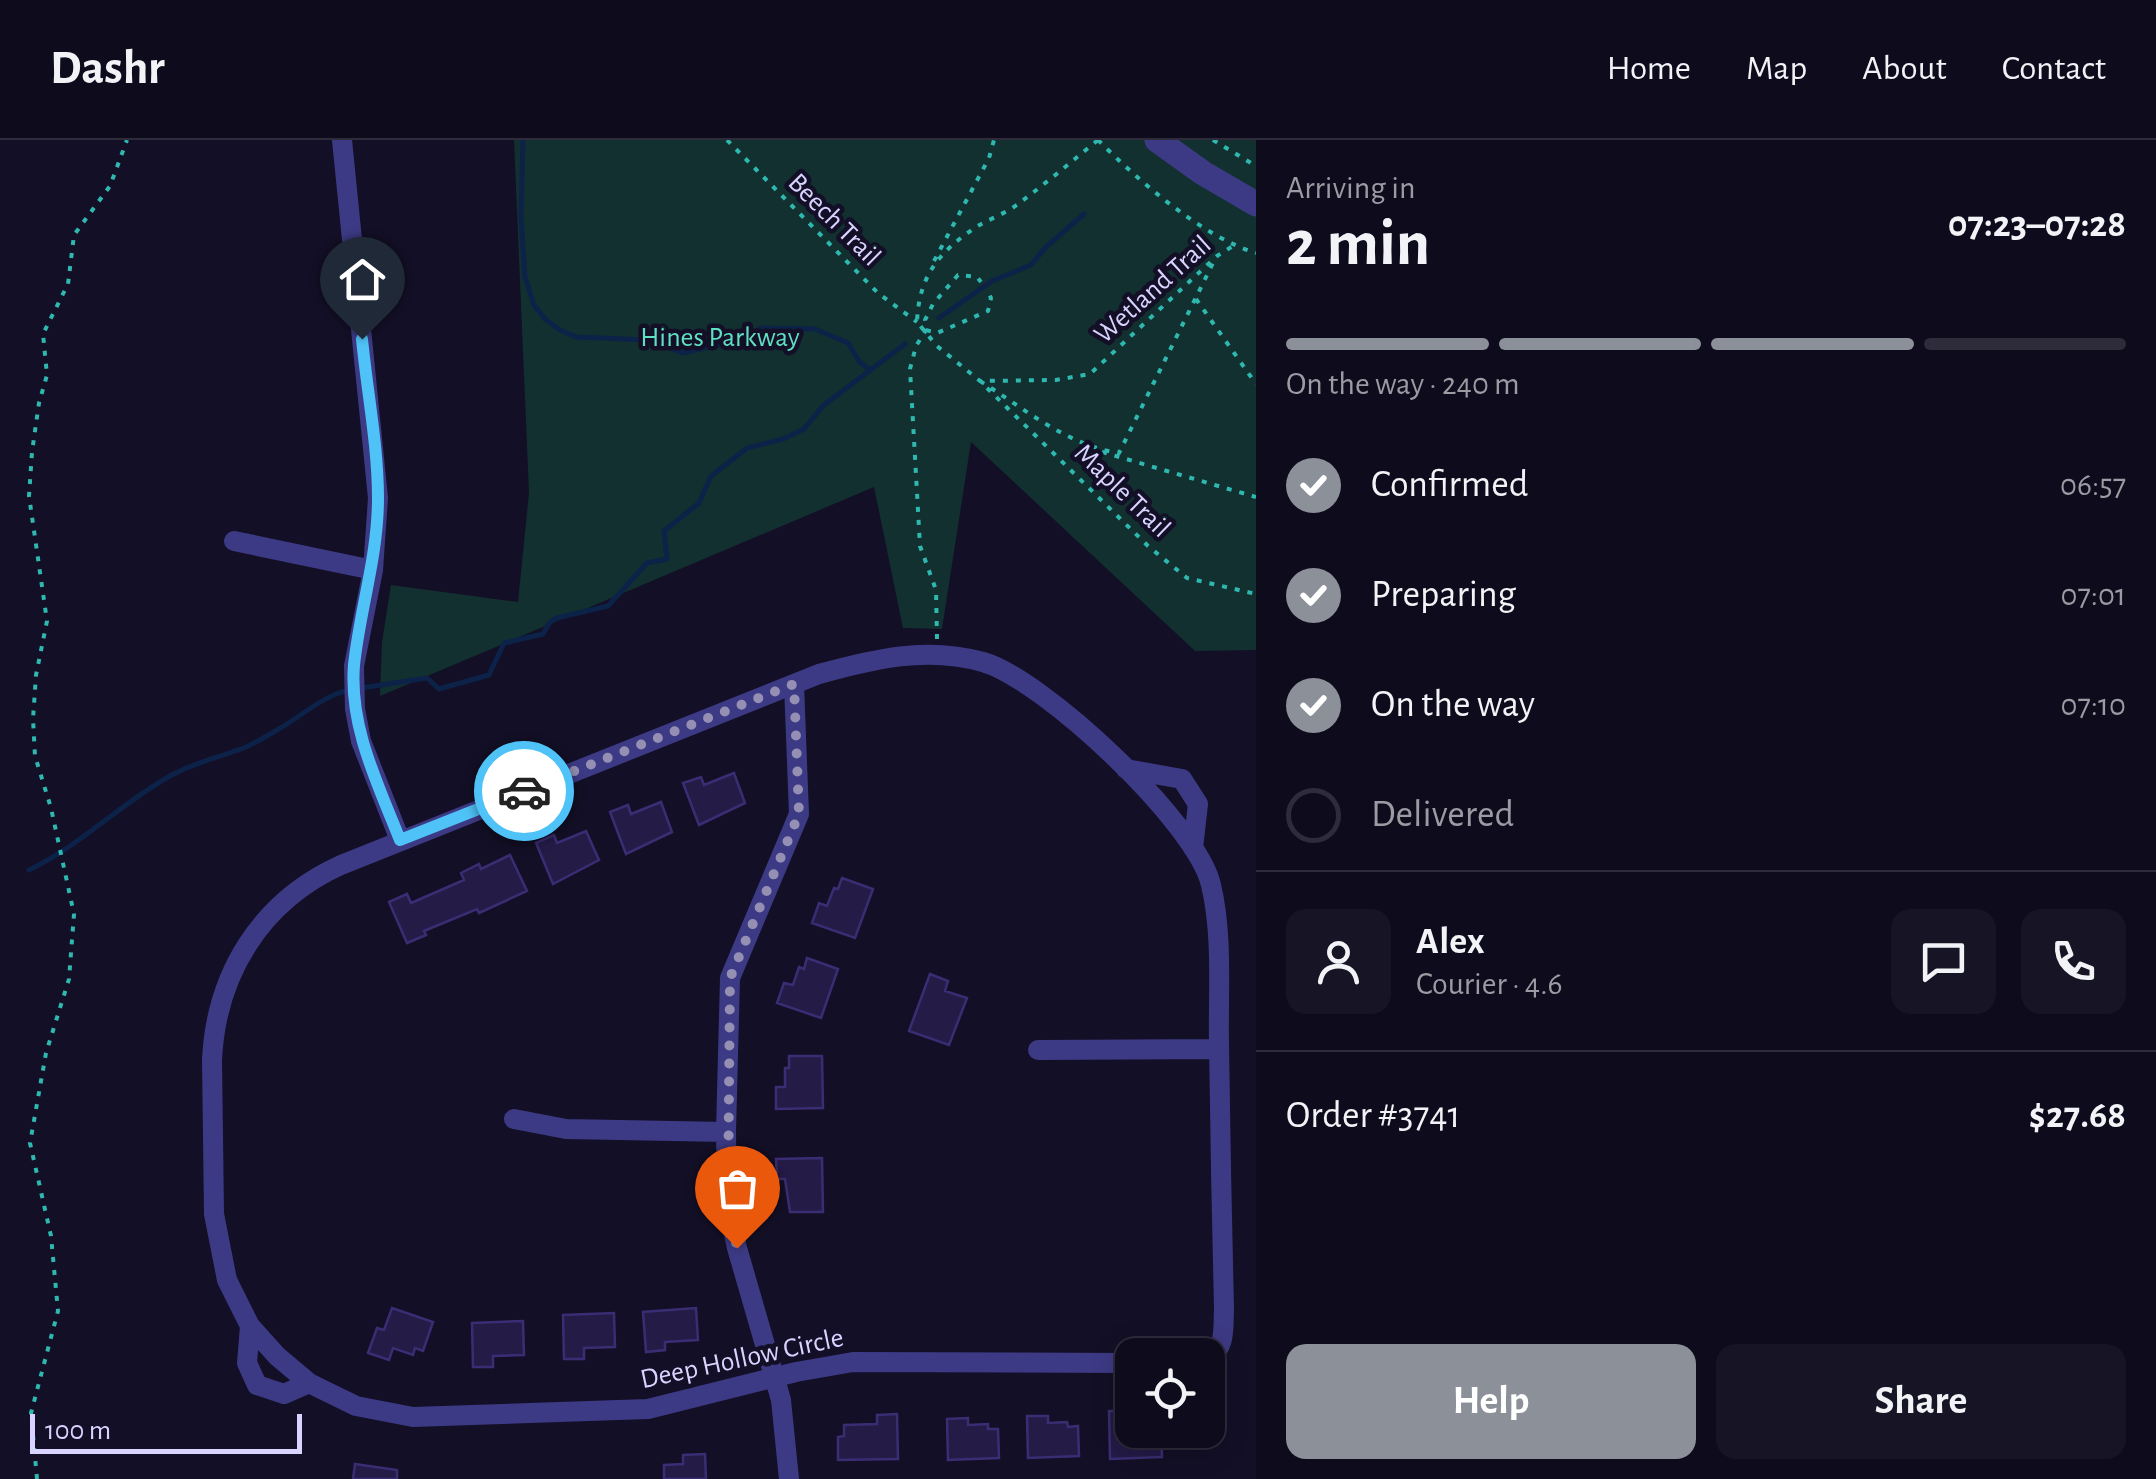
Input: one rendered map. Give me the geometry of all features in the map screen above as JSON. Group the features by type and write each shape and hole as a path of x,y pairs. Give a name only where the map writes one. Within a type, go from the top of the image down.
{"street":[{"path":"342,140 378,498 373,570 354,666 356,708 361,741 400,840"},
{"path":"1157,140 1256,204"},
{"path":"234,541 373,570"},
{"name":"Deep Hollow Circle","path":"1115,1363 853,1362 648,1409 436,1416 394,1414 356,1406 309,1383 277,1356 250,1326 227,1280 215,1229 212,1060 223,989 248,941 292,894 326,872 400,840 794,684 882,656 936,654 985,662 1034,686 1151,792 1194,848 1211,882 1218,943 1222,1338"},
{"path":"786,1477 780,1400 732,1230 726,1132 730,978 799,814 794,684"},
{"name":"Deep Hollow Circle","path":"1126,769 1182,779 1198,804 1194,848"},
{"path":"1038,1050 1218,1049"},
{"path":"514,1119 566,1129 726,1132"},
{"name":"Deep Hollow Circle","path":"250,1326 248,1362 257,1385 284,1394 309,1383"}],"path":[{"path":"38,1479 31,1412 58,1311 52,1236 30,1143 46,1053 69,979 74,914 51,808 35,756 36,675 47,621 29,496 39,403 46,375 43,334 68,284 74,235 110,186 127,140"},
{"name":"Beech Trail","path":"727,140 878,293 917,322"},
{"path":"994,140 990,158 918,294 917,322 937,346 980,381 1090,446 1256,498"},
{"path":"932,265 977,226 1014,208 1098,140 1123,166 1232,246 1256,254"},
{"path":"1213,140 1256,166"},
{"name":"Wetland Trail","path":"980,381 1056,380 1090,374 1216,256 1232,246"},
{"path":"1090,446 1111,452 1122,450 1216,256"},
{"path":"936,654 936,590 920,546 910,369 932,304 958,275 977,277 981,282"},
{"path":"926,330 937,333 988,311 991,298 987,290"},
{"path":"1196,295 1197,303 1256,384"},
{"name":"Maple Trail","path":"980,381 1148,546 1188,578 1256,594"}],"green space":[{"name":"Hines Parkway","path":"514,140 1256,140 1256,650 1195,651 971,442 942,629 903,628 874,487 380,696 382,642 391,585 518,602 529,493"}],"building":[{"path":"734,773 745,803 699,825 683,783 701,777 704,785"},
{"path":"661,802 672,832 626,854 610,812 628,805 631,814"},
{"path":"586,831 599,860 553,884 536,843 554,835 557,843"},
{"path":"510,855 527,891 479,913 477,909 424,931 426,935 407,943 389,902 407,894 411,903 464,880 461,873 479,864 481,869"},
{"path":"842,878 873,889 855,938 812,923 819,903 827,906"},
{"path":"807,958 838,969 821,1018 777,1003 784,983 793,985"},
{"path":"930,974 948,981 945,991 967,998 949,1045 909,1031"},
{"path":"789,1056 822,1056 823,1108 776,1109 776,1087 785,1087"},
{"path":"822,1158 823,1212 790,1212 785,1179 777,1179 776,1159"},
{"path":"392,1308 433,1322 423,1351 415,1348 413,1355 393,1348 389,1360 368,1353 377,1328 384,1330"},
{"path":"696,1308 698,1340 665,1342 665,1350 646,1352 643,1312"},
{"path":"614,1313 615,1347 584,1348 584,1359 564,1359 563,1315"},
{"path":"523,1321 524,1355 493,1356 493,1367 473,1367 472,1323"},
{"path":"1109,1411 1115,1411 1115,1448 1162,1448 1162,1457 1110,1459"},
{"path":"897,1414 898,1459 838,1460 838,1437 844,1436 844,1425 877,1424 877,1415"},
{"path":"1027,1416 1048,1416 1048,1423 1078,1426 1079,1456 1028,1458"},
{"path":"968,1418 968,1425 988,1424 988,1429 998,1429 999,1458 948,1460 947,1419"},
{"path":"705,1454 706,1479 664,1479 664,1465 683,1464 683,1455"},
{"path":"355,1464 397,1470 397,1479 353,1479"}],"waterway":[{"path":"523,140 521,217 525,277 534,305 560,330 576,337 647,340 683,353 745,339 761,328 815,329 848,343 870,370"},
{"path":"939,318 992,281 1031,265 1084,214"},
{"path":"361,688 427,678 439,689 489,675 504,643 543,634 557,618 608,606 647,563 667,559 664,531 699,503 711,476 747,448 804,429 824,405 905,344"},
{"path":"29,870 66,849 170,776 251,745 321,701 350,690"}],"way so far":[{"path":"524,791 794,684 799,814 730,978 728,1202 737,1248"}],"route":[{"path":"362,339 378,498 373,570 354,666 361,741 400,840 524,791"}]}
